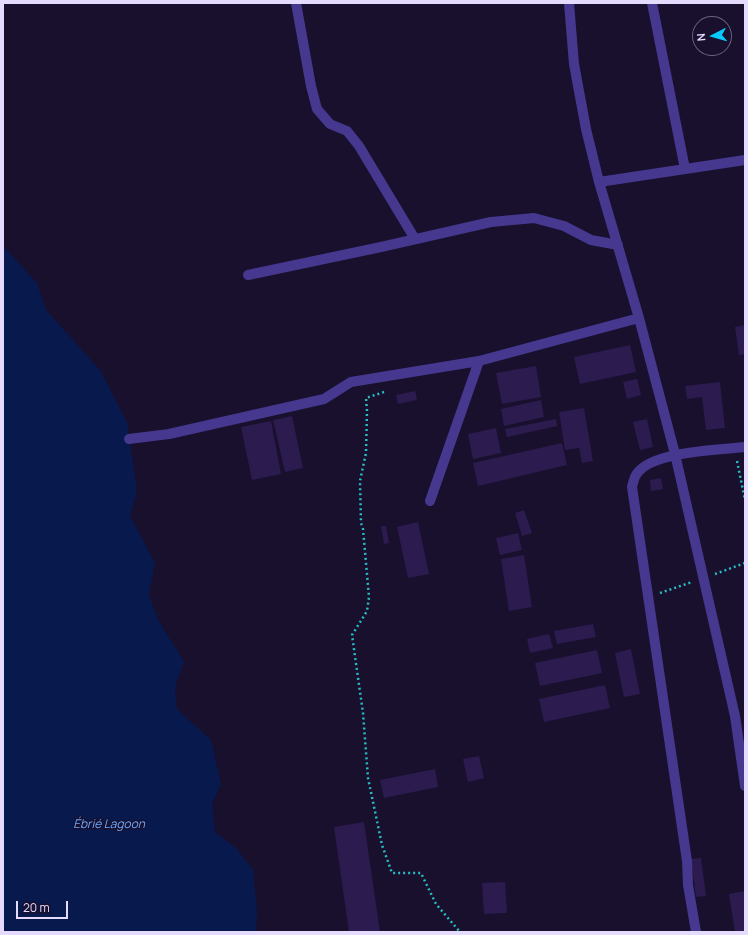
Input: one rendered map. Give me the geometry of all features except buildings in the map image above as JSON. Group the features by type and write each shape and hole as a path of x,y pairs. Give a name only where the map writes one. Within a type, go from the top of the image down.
{"street":[{"path":"296,3 311,86 317,109 330,124 347,131 359,146 414,239"},
{"path":"570,3 574,64 586,129 675,454 735,716 745,786"},
{"path":"652,3 685,169"},
{"path":"600,182 745,160"},
{"path":"248,275 491,222 534,218 564,226 592,240 618,245"},
{"path":"129,439 169,434 324,399 351,382 479,361 639,318"},
{"path":"430,501 479,361"},
{"path":"696,932 688,885 685,845 632,487 636,474 647,465 675,454 740,448"},
{"path":"735,716 745,713"}],"path":[{"path":"388,390 366,398 366,453 360,481 361,523 363,529 368,597 367,611 352,635 363,713 368,778 382,845 392,873 421,873 436,904 460,932"},
{"path":"740,448 745,500"}],"water":[{"name":"Ébrié Lagoon","path":"3,247 37,283 46,310 100,370 127,422 137,491 130,516 155,563 149,594 158,620 184,661 175,687 177,709 211,740 221,784 212,804 215,832 236,848 253,870 257,912 256,932 3,932"}]}
